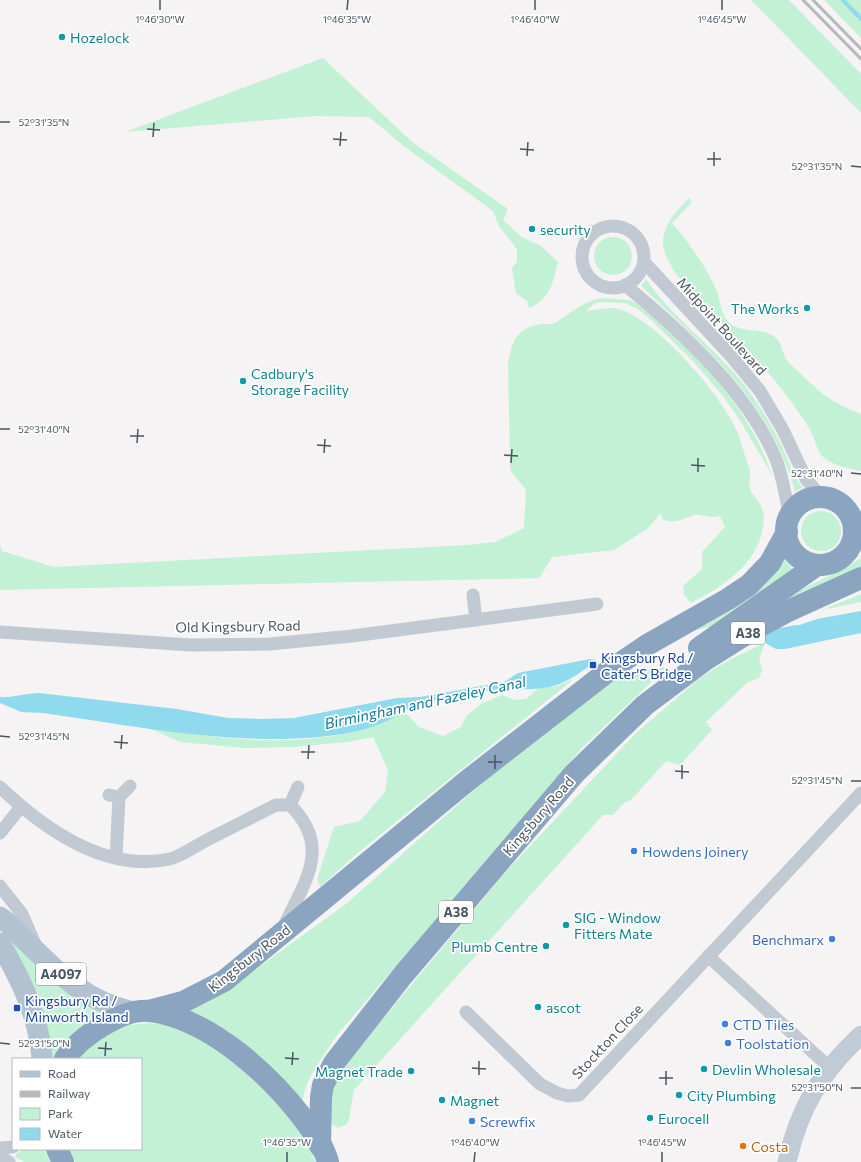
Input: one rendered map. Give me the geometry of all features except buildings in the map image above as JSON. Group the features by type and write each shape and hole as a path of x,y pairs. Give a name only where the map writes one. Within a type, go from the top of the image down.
{"highway":[{"path":"817,565 800,557 793,550 788,524 800,504 806,500 861,502"},
{"name":"A38","path":"645,705 660,683 680,663 722,631 817,565 827,564 840,558 850,548 857,538 852,519 847,510 830,500"},
{"name":"Kingsbury Road","path":"142,1012 183,1002 224,981 467,781 607,672 647,645 728,599 749,585 770,563 788,524"},
{"name":"Kingsbury Road","path":"327,1157 321,1097 323,1085 334,1063 403,975 536,818 598,749 645,705 705,660 752,631 822,594 861,578"},
{"path":"66,1058 70,1052 87,1037 109,1022 142,1012 194,1025 210,1034 253,1066 291,1103 311,1130 327,1157"},
{"path":"57,1150 64,1162"}],"main road":[{"name":"Kingsbury Road","path":"0,917 72,984 90,997 113,1008 142,1012"},
{"name":"A4097","path":"0,943 16,971 35,1015 42,1058"}],"street":[{"path":"614,226 623,227 634,234 642,245 644,262 640,272 634,279 626,285 611,287 602,285 588,274 582,256 586,242 590,236 605,227 614,226"},
{"name":"Midpoint Boulevard","path":"644,262 731,356 760,392 783,430 806,479 830,500"},
{"path":"626,285 668,320 742,399 776,458 788,524"},
{"path":"473,595 476,620"},
{"name":"Old Kingsbury Road","path":"0,632 190,645 270,644 597,604"},
{"path":"116,857 114,796 130,786"},
{"path":"0,787 21,807 62,837 92,851 147,862 172,858 276,805 290,805 307,824 313,848 312,863 280,934"},
{"path":"290,805 298,787"},
{"name":"Stockton Close","path":"466,1012 540,1084 557,1093 568,1096 579,1095 861,793"},
{"path":"0,833 21,807"},
{"path":"0,886 22,914 40,955"},
{"path":"708,956 829,1068"},
{"path":"787,1162 800,1118 807,1103 829,1068 861,1035"},
{"path":"0,1148 12,1147"},
{"path":"0,1156 10,1162"}],"green space":[{"path":"751,0 789,0 861,74 861,113"},
{"path":"824,0 861,0 861,38"},
{"path":"323,58 412,142 508,209 503,220 522,237 541,246 558,262 550,290 542,300 529,308 527,301 516,293 512,268 517,262 517,249 499,226 493,211 405,147 369,117 315,116 125,132"},
{"path":"689,198 692,202 672,223 685,238 703,265 717,292 725,317 732,325 738,328 766,332 772,335 779,341 787,361 815,388 835,402 861,414 861,471 837,465 824,458 819,452 811,431 775,380 752,354 686,287 675,272 667,257 663,244 663,237 671,219"},
{"path":"609,237 617,237 627,242 631,249 631,263 627,270 617,275 609,275 599,270 597,267 594,260 594,252 599,242 602,240"},
{"path":"646,279 669,307 722,359 746,387 773,429 793,472 803,488 795,491 784,459 769,430 752,403 712,354 641,286"},
{"path":"600,298 629,300 636,303 657,320 698,359 734,402 749,425 762,450 772,475 741,422 723,396 693,361 651,320 638,309 624,303 595,303 586,311 611,308 619,309 635,316 652,328 688,362 705,382 731,420 739,436 750,471 750,489 763,511 764,518 760,540 746,563 736,573 714,590 691,603 684,595 683,586 702,569 702,552 725,527 720,516 712,517 694,515 675,521 667,521 662,519 661,513 647,529 614,550 552,557 539,578 0,590 0,545 2,551 54,567 468,545 495,542 524,528 526,490 511,471 510,465 508,364 511,348 517,336 521,332 534,326 555,323 582,305"},
{"path":"821,511 829,513 835,517 839,523 841,531 839,539 835,545 829,549 821,551 813,549 807,545 803,539 801,531 803,523 807,517 813,513"},
{"path":"861,558 861,570 786,602 789,594 792,594 841,570"},
{"path":"785,560 794,571 719,625 678,634 764,585"},
{"path":"861,594 861,602 822,610"},
{"path":"765,643 759,659 762,670 759,678 748,682 706,722 712,730 680,765 666,761 631,800 625,802 613,815 603,815 354,1090 347,1124 338,1128 332,1124 330,1110 331,1103 340,1070 504,874 636,733 701,677 733,658"},
{"path":"667,667 583,747 337,1035 311,1077 304,1094 302,1104 180,1012 241,980 346,904 499,768 619,675"},
{"path":"575,678 360,851 320,887 317,879 334,827 360,821 385,792 388,770 373,737 347,742 294,747 245,748 180,742 149,728 245,739 279,740 313,738 345,733 376,725 404,711 419,727 443,736 461,727 467,715 483,703 502,695 515,700 526,699 539,688 557,686"},
{"path":"11,938 105,1014 57,1058 53,1058 7,941"},
{"path":"149,1023 162,1024 189,1031 229,1060 245,1072 273,1098 285,1112 297,1127 316,1162 75,1162 69,1150 142,1150 142,1058 76,1058 97,1037 130,1025"},
{"path":"23,1150 45,1150 51,1162 24,1162 15,1157 16,1154"}],"water":[{"path":"861,611 861,633 785,649 776,649 765,643 791,628 817,619"},
{"path":"590,659 597,660 565,682 545,688 500,689 430,701 415,706 387,721 366,729 335,735 292,739 257,739 185,734 42,713 21,712 0,703 0,697 39,693 177,709 228,718 294,718 397,698 420,697 504,682 518,673"}],"waterway":[{"path":"843,0 861,19"},
{"name":"Birmingham and Fazeley Canal","path":"770,637 796,632"}],"railway":[{"path":"803,0 861,59"},
{"path":"813,0 861,49"}],"place":[{"name":"Hozelock","path":"62,37"},
{"name":"security","path":"532,229"},
{"name":"The Works","path":"807,308"},
{"name":"Cadbury's Storage Facility","path":"243,381"},
{"name":"Kingsbury Rd / Cater'S Bridge","path":"593,665"},
{"name":"Howdens Joinery","path":"634,851"},
{"name":"SIG - Window Fitters Mate","path":"566,925"},
{"name":"Benchmarx","path":"832,939"},
{"name":"Plumb Centre","path":"546,946"},
{"name":"ascot","path":"538,1007"},
{"name":"Kingsbury Rd / Minworth Island","path":"17,1008"},
{"name":"CTD Tiles","path":"725,1024"},
{"name":"Toolstation","path":"728,1043"},
{"name":"Devlin Wholesale","path":"704,1069"},
{"name":"Magnet Trade","path":"411,1071"},
{"name":"City Plumbing","path":"679,1095"},
{"name":"Magnet","path":"442,1100"},
{"name":"Eurocell","path":"650,1118"},
{"name":"Screwfix","path":"472,1121"},
{"name":"Costa","path":"743,1146"}]}
